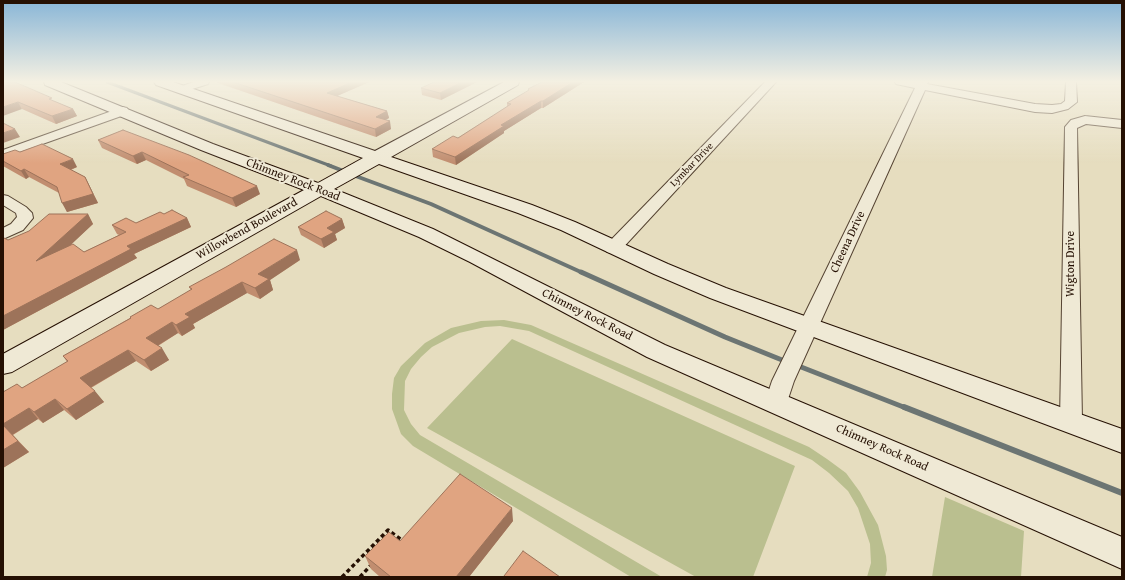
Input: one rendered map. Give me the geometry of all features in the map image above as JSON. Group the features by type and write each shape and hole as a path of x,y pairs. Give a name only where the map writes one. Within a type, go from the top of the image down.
{"main road":[{"name":"Chimney Rock Road","path":"118,109 207,147 326,185 477,258 656,351 1122,553"},
{"path":"235,109 371,161 525,209 568,226 613,248 718,293 804,336 1071,422 1122,441"},
{"name":"Willowbend Boulevard","path":"3,365 464,109"}],"street":[{"name":"Lymbar Drive","path":"613,248 745,109"},
{"name":"Cheena Drive","path":"776,402 783,381 910,109"},
{"path":"3,154 123,111"},
{"name":"Wigton Drive","path":"1071,422 1071,127 1075,123 1090,120 1122,124"},
{"path":"3,199 21,210 24,213 25,218 17,227 3,234"}],"path":[{"path":"342,577 388,530 410,546"},
{"path":"392,543 398,537"},
{"path":"360,577 376,560"}],"green space":[{"path":"504,320 531,325 809,447 827,459 846,473 860,492 878,525 886,556 887,570 885,577 867,577 871,563 870,544 858,508 848,491 829,473 812,460 529,331 500,326 485,327 459,333 432,347 411,369 405,381 404,410 411,424 420,435 662,577 631,577 413,446 401,434 392,409 394,378 401,366 425,343 451,328 481,321"},
{"path":"512,339 795,466 753,577 696,577 427,428"},
{"path":"945,497 1024,531 1021,577 932,577"}],"building":[{"path":"35,109 73,109 52,116"},
{"path":"315,109 381,109 387,111 376,117 390,121 375,129"},
{"path":"503,109 528,109 501,125 504,126 455,157 432,149 453,136 458,138"},
{"path":"3,123 15,129 3,133"},
{"path":"123,130 189,155 257,186 232,198 183,177 189,175 142,152 133,156 98,140"},
{"path":"42,144 73,159 60,164 85,177 93,194 62,203 57,187 24,169 21,171 3,161 3,154 15,150 20,152"},
{"path":"172,210 187,218 127,246 131,249 3,316 4,238 8,240 29,231 49,214 88,214 36,261 73,244 84,252 126,232 112,225 126,218 136,223 160,212 164,214"},
{"path":"326,211 342,219 327,228 334,232 321,239 298,227"},
{"path":"274,239 297,250 258,274 269,279 255,288 242,282 185,314 190,317 176,325 172,322 146,338 162,348 144,360 128,350 80,378 95,391 67,409 55,399 34,412 29,408 3,424 3,392 17,384 22,388 68,361 63,356 131,318 130,317 151,305 158,309 192,289 189,287"},
{"path":"3,425 18,441 3,450"},
{"path":"460,474 512,508 456,577 391,577 365,556 389,532 400,541"},
{"path":"523,551 560,577 505,577 504,576"}],"waterway":[{"path":"179,109 331,166"},
{"path":"328,165 346,172"},
{"path":"353,175 431,204 583,273"},
{"path":"581,272 725,337 787,362"},
{"path":"796,365 906,408"},
{"path":"904,407 1122,493"}]}
